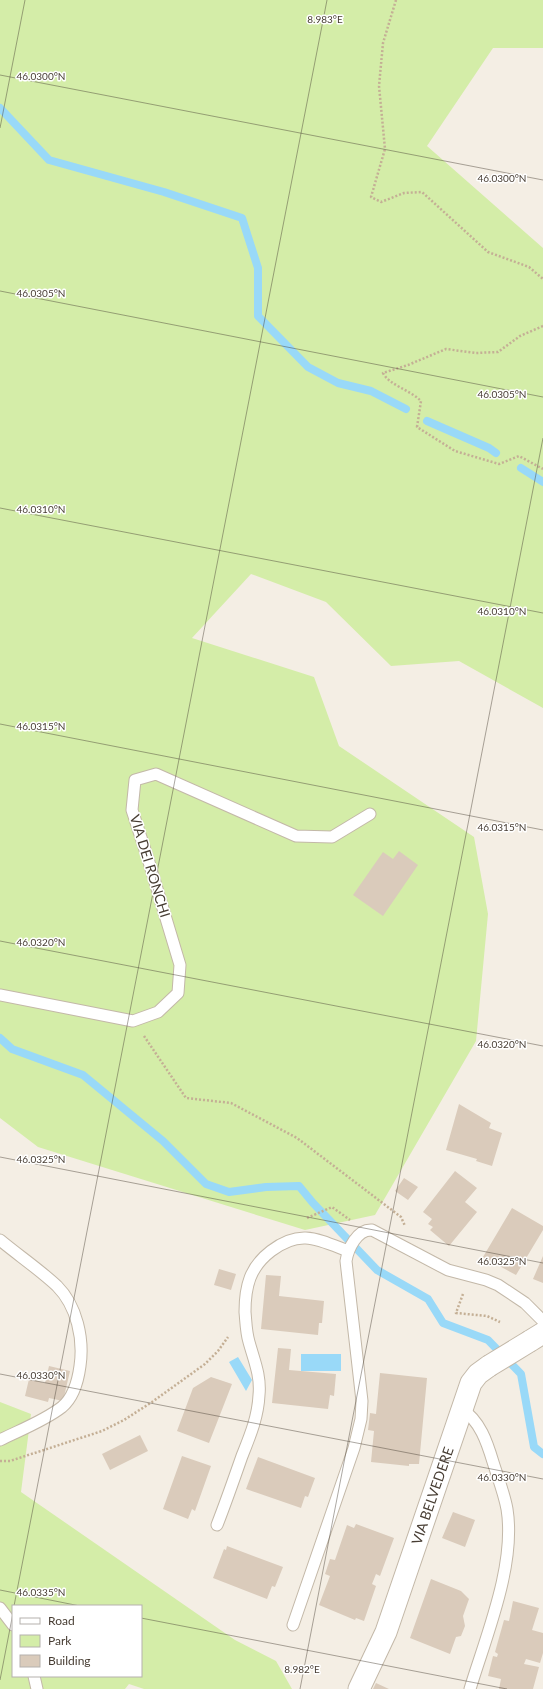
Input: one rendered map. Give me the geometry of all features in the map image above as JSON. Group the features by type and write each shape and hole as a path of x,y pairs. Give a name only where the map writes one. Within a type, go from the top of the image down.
{"street":[{"name":"VIA BELVEDERE","path":"359,1689 374,1661 386,1632 473,1378 489,1366 537,1337"}],"lane":[{"name":"VIA DEI RONCHI","path":"134,1021 158,1012 178,993 180,965 132,810 135,780 156,774 296,836 332,837 370,814"},
{"path":"0,995 134,1021"},
{"path":"293,1625 354,1448 361,1419 362,1401 346,1261 348,1250 357,1237 365,1230 372,1230 448,1270 498,1285 525,1303 543,1321"},
{"path":"217,1525 253,1427 258,1408 260,1388 258,1369 248,1341 246,1324 245,1296 249,1278 262,1258 282,1243 292,1239 314,1238 348,1250"},
{"path":"0,1240 57,1286 67,1299 75,1316 80,1337 81,1357 74,1391 69,1400 62,1407 0,1440"},
{"path":"462,1409 470,1415 485,1439 501,1486 507,1510 508,1532 505,1563 498,1597 470,1689"},
{"path":"0,1608 12,1624"},
{"path":"34,1677 37,1689"}],"path":[{"path":"396,0 383,42 379,86 385,149 371,197 381,202 404,193 422,192 488,252 529,267 543,278"},
{"path":"543,326 520,336 498,352 476,353 446,348 408,365 383,373 386,379 413,394 421,401 417,427 455,452 499,464 519,456 543,469"},
{"path":"134,1021 186,1098 231,1103 297,1138 401,1217 418,1255"},
{"path":"305,1219 332,1207"},
{"path":"456,1313 487,1316 500,1322"},
{"path":"0,1462 10,1461 102,1431 124,1420 205,1364 218,1351 229,1335"}],"green space":[{"path":"0,0 543,0 543,48 493,48 427,146 543,248 543,708 459,661 391,666 326,602 251,574 192,638 314,677 339,746 474,837 488,914 476,1041 375,1215 305,1230 38,1147 0,1118"},
{"path":"0,1402 31,1414 21,1492 235,1640 276,1661 292,1689 144,1689 129,1684 125,1689 0,1689"}],"water":[{"path":"301,1354 341,1354 341,1371 301,1371"},
{"path":"238,1357 252,1380 246,1391 229,1362"}],"building":[{"path":"399,851 418,865 383,916 353,895 383,852 393,859"},
{"path":"459,1104 491,1123 489,1128 502,1133 492,1166 476,1161 477,1159 446,1150"},
{"path":"455,1171 477,1188 465,1202 477,1212 449,1246 430,1230 433,1227 428,1224 432,1219 423,1212"},
{"path":"404,1178 418,1187 408,1200 395,1191"},
{"path":"512,1208 543,1226 543,1230 516,1275 483,1257"},
{"path":"543,1256 543,1283 533,1279"},
{"path":"219,1269 236,1274 231,1290 214,1285"},
{"path":"266,1275 281,1276 279,1296 324,1301 322,1323 319,1323 318,1335 261,1329"},
{"path":"278,1348 291,1349 289,1370 336,1374 334,1396 330,1395 328,1409 272,1403"},
{"path":"49,1366 70,1371 63,1401 49,1398 48,1402 25,1396 29,1379 45,1383"},
{"path":"380,1373 427,1378 419,1464 409,1464 409,1466 371,1462 374,1431 368,1430 370,1413 376,1414"},
{"path":"211,1377 232,1384 209,1443 177,1431 193,1388"},
{"path":"140,1435 148,1451 110,1470 102,1454"},
{"path":"182,1456 211,1466 195,1511 192,1509 188,1519 163,1509"},
{"path":"258,1457 315,1478 308,1497 305,1496 301,1508 246,1489"},
{"path":"453,1512 475,1520 465,1547 442,1538"},
{"path":"356,1524 394,1538 380,1576 376,1574 372,1584 376,1586 364,1621 356,1618 355,1620 319,1605 330,1576 325,1574 330,1559 335,1560 347,1525 354,1528"},
{"path":"227,1546 283,1567 275,1587 272,1586 267,1599 213,1578 224,1549 226,1550"},
{"path":"431,1579 461,1591 469,1599 463,1616 465,1626 461,1636 456,1637 450,1654 410,1638"},
{"path":"513,1601 539,1608 532,1630 543,1633 543,1653 540,1663 526,1659 524,1664 539,1667 533,1689 499,1689 501,1679 488,1676 493,1656 497,1657 498,1654 495,1652 504,1620 509,1621"},
{"path":"376,1683 389,1689 373,1689"}],"waterway":[{"path":"0,108 49,160 164,192 242,218 258,268 258,316 308,367 338,383 371,391 406,409"},
{"path":"427,421 489,448 496,453"},
{"path":"521,468 543,482"},
{"path":"0,1038 12,1049 83,1075 163,1141 206,1184 229,1192 266,1187 299,1186 313,1203 377,1270 428,1299 443,1323 488,1340 521,1374 534,1447 543,1454"}]}
